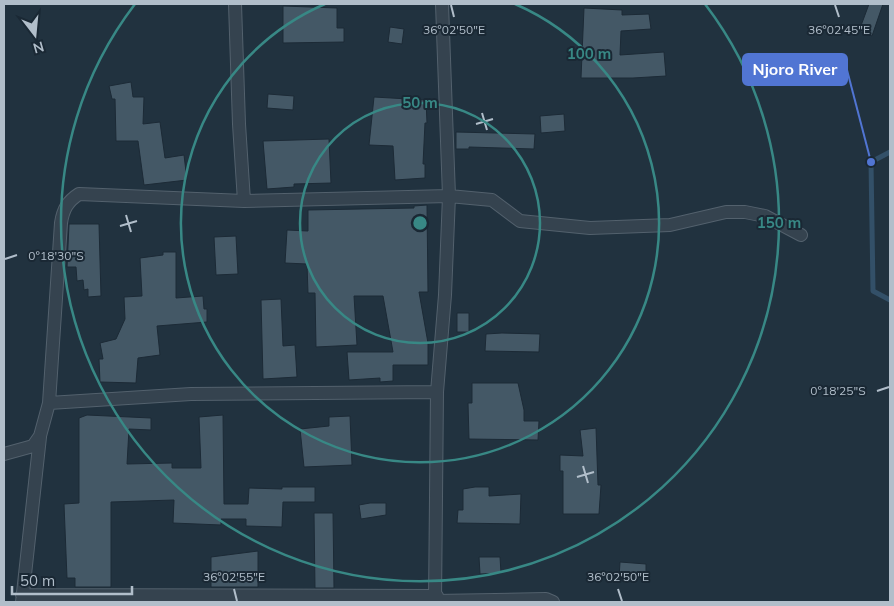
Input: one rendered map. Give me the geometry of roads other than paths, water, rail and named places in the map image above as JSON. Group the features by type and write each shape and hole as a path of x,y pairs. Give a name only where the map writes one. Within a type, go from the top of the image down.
{"street":[{"path":"235,4 244,201"},
{"path":"435,600 437,392 445,295 449,196 442,4"},
{"path":"4,454 33,446 41,430 49,403 61,223 63,212 70,199 79,194 95,193 244,201 449,196 492,200 520,221 590,228 670,225 726,212 745,212 765,216 801,234"},
{"path":"49,403 191,394 437,392"},
{"path":"41,430 22,599 546,599 553,602"}],"waterway":[{"path":"890,152 871,162 873,291 890,300"}],"place":[{"name":"Njoro River","path":"871,162"}]}
